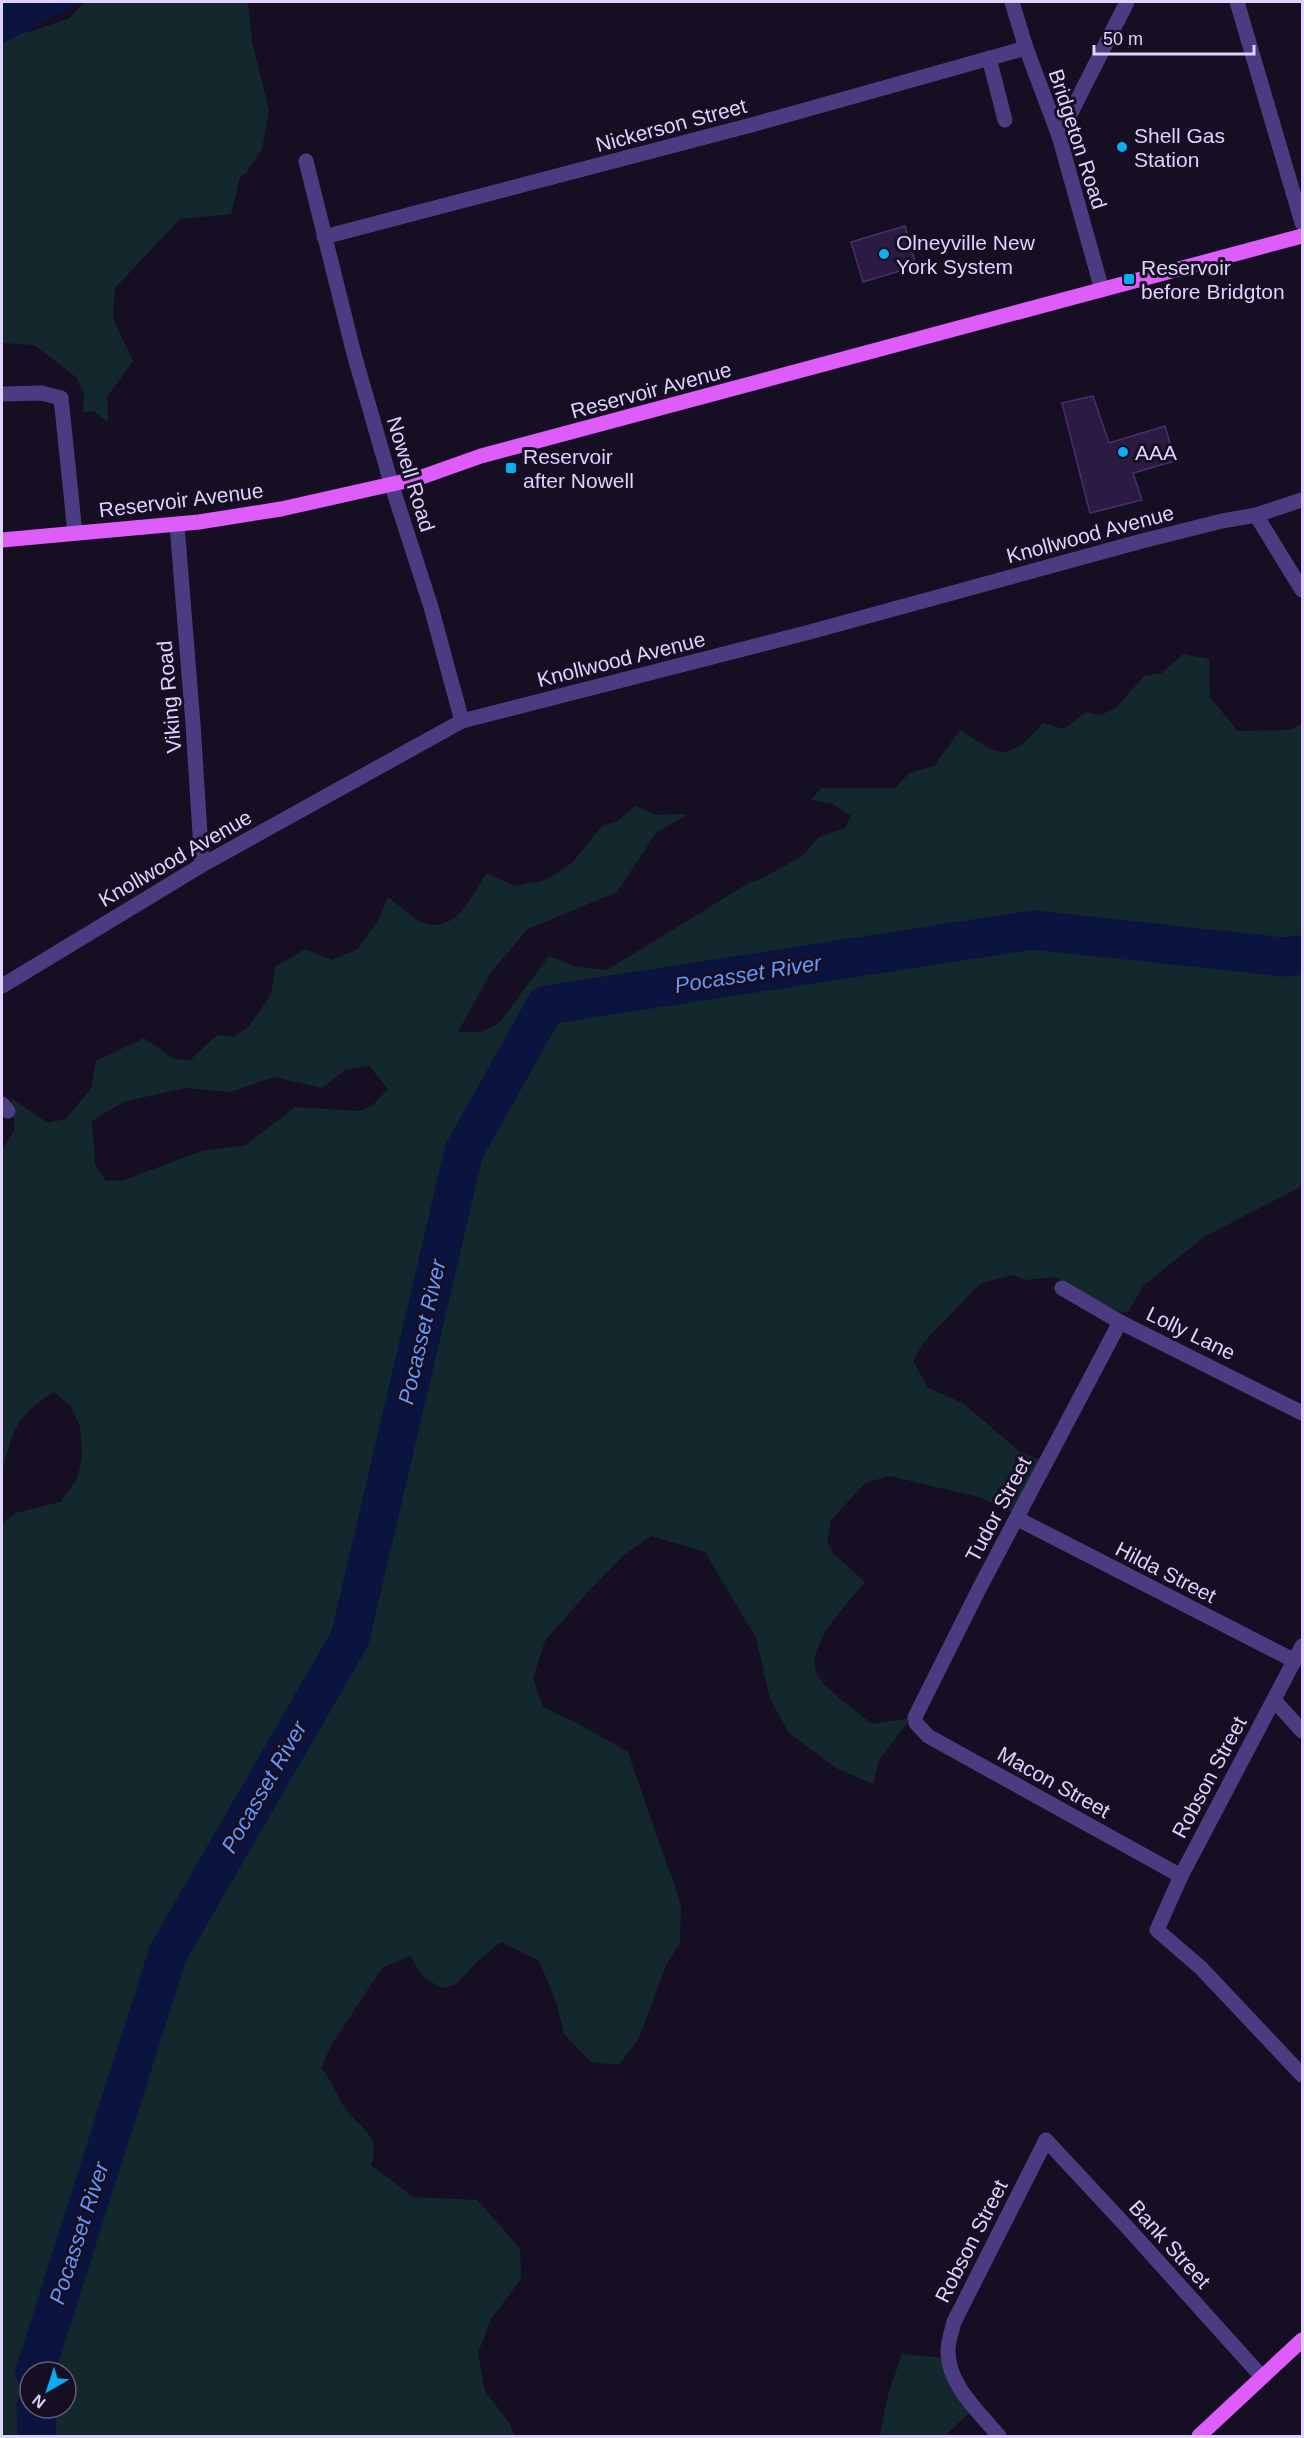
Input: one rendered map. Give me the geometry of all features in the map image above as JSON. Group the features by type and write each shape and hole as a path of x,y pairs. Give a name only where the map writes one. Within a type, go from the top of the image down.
{"main road":[{"name":"Reservoir Avenue","path":"2,540 177,525 280,509 419,478 481,456 1302,236"},
{"path":"1199,2436 1302,2340"}],"street":[{"name":"Bridgeton Road","path":"1012,2 1026,48 1059,136 1102,290"},
{"path":"1059,136 1127,2"},
{"path":"1237,2 1302,223"},
{"name":"Nickerson Street","path":"324,237 744,127 1026,48"},
{"path":"989,58 1005,120"},
{"name":"Nowell Road","path":"306,161 324,237 391,483 431,607 462,721"},
{"path":"2,394 42,393 61,398 75,533"},
{"name":"Knollwood Avenue","path":"2,986 202,865 462,721 795,636 1142,541 1256,515 1302,500"},
{"path":"1256,515 1302,590"},
{"name":"Viking Road","path":"177,525 202,865"},
{"path":"2,980 2,986"},
{"name":"Lolly Lane","path":"1062,1288 1120,1322 1302,1413"},
{"name":"Tudor Street","path":"915,1717 979,1589 1120,1322"},
{"name":"Hilda Street","path":"1018,1519 1295,1661"},
{"name":"Robson Street","path":"1302,1646 1181,1876 1157,1930 1200,1968 1302,2075"},
{"path":"1274,1700 1302,1731"},
{"name":"Macon Street","path":"915,1717 920,1730 928,1736 1181,1876"},
{"name":"Robson Street","path":"999,2436 961,2388 950,2366 948,2348 954,2322 1046,2140"},
{"name":"Bank Street","path":"1046,2140 1262,2377"}],"green space":[{"path":"85,2 248,2 252,42 269,110 262,149 247,172 240,177 231,214 180,219 115,288 113,319 133,361 107,397 108,422 93,411 83,412 84,393 77,378 34,345 2,343 2,36 32,31 68,19"},
{"path":"1183,654 1209,659 1210,698 1238,731 1290,730 1302,723 1302,1186 1204,1237 1144,1285 1127,1313 1117,1311 1055,1277 1025,1280 1013,1275 981,1283 924,1342 913,1361 928,1388 963,1403 1019,1451 1043,1461 1017,1515 982,1498 890,1476 865,1483 831,1520 827,1542 833,1553 865,1582 828,1627 821,1641 816,1654 815,1667 819,1678 872,1724 911,1718 879,1760 873,1784 836,1768 789,1733 770,1699 756,1638 705,1552 651,1536 623,1556 545,1641 533,1678 543,1707 628,1752 677,1891 681,1909 680,1943 667,1963 639,2038 619,2065 591,2062 564,2034 557,2004 539,1961 501,1942 455,1985 441,1988 423,1977 410,1956 382,1968 332,2044 321,2068 348,2113 371,2138 374,2154 371,2165 413,2197 477,2200 520,2248 521,2279 491,2319 478,2353 485,2391 510,2424 514,2436 2,2436 2,1523 16,1513 60,1502 77,1479 82,1458 80,1426 71,1407 54,1392 23,1417 13,1435 2,1472 2,1150 15,1130 11,1098 48,1123 65,1119 91,1089 96,1061 144,1038 173,1059 190,1060 217,1035 234,1037 249,1026 271,995 275,967 305,949 332,960 358,949 379,919 388,897 418,920 438,925 455,917 463,909 487,873 514,886 546,880 572,863 603,825 616,822 635,806 656,815 688,814 656,833 617,892 528,929 491,972 458,1032 482,1032 500,1022 549,956 577,967 607,970 752,881 755,882 802,856 819,837 845,828 851,816 833,804 811,800 821,788 895,788 909,773 934,766 960,730 996,751 1012,750 1021,745 1043,723 1064,729 1086,712 1100,715 1115,709 1144,676 1162,673","holes":["369,1066 388,1089 372,1106 358,1111 295,1107 246,1145 202,1151 124,1180 106,1181 95,1164 92,1121 123,1102 185,1088 230,1092 274,1077 322,1088 345,1070"]},
{"path":"902,2354 946,2358 971,2411 945,2436 880,2436 888,2395"}],"shaded area":[{"path":"2,2 82,2 2,44"}],"building":[{"name":"Olneyville New York System","path":"905,226 916,266 863,282 851,242"},
{"name":"AAA","path":"1093,396 1109,443 1165,426 1175,461 1133,473 1142,500 1090,513 1062,403"}],"waterway":[{"name":"Pocasset River","path":"39,2360 168,1953 350,1638 464,1151 546,1005 1033,930 1284,957 1302,955"},
{"name":"Pocasset River","path":"36,2420 37,2436"}],"place":[{"name":"Shell Gas Station","path":"1122,147"},
{"name":"Olneyville New York System","path":"884,254"},
{"name":"Reservoir before Bridgton","path":"1129,279"},
{"name":"AAA","path":"1123,452"},
{"name":"Reservoir after Nowell","path":"511,468"}]}
